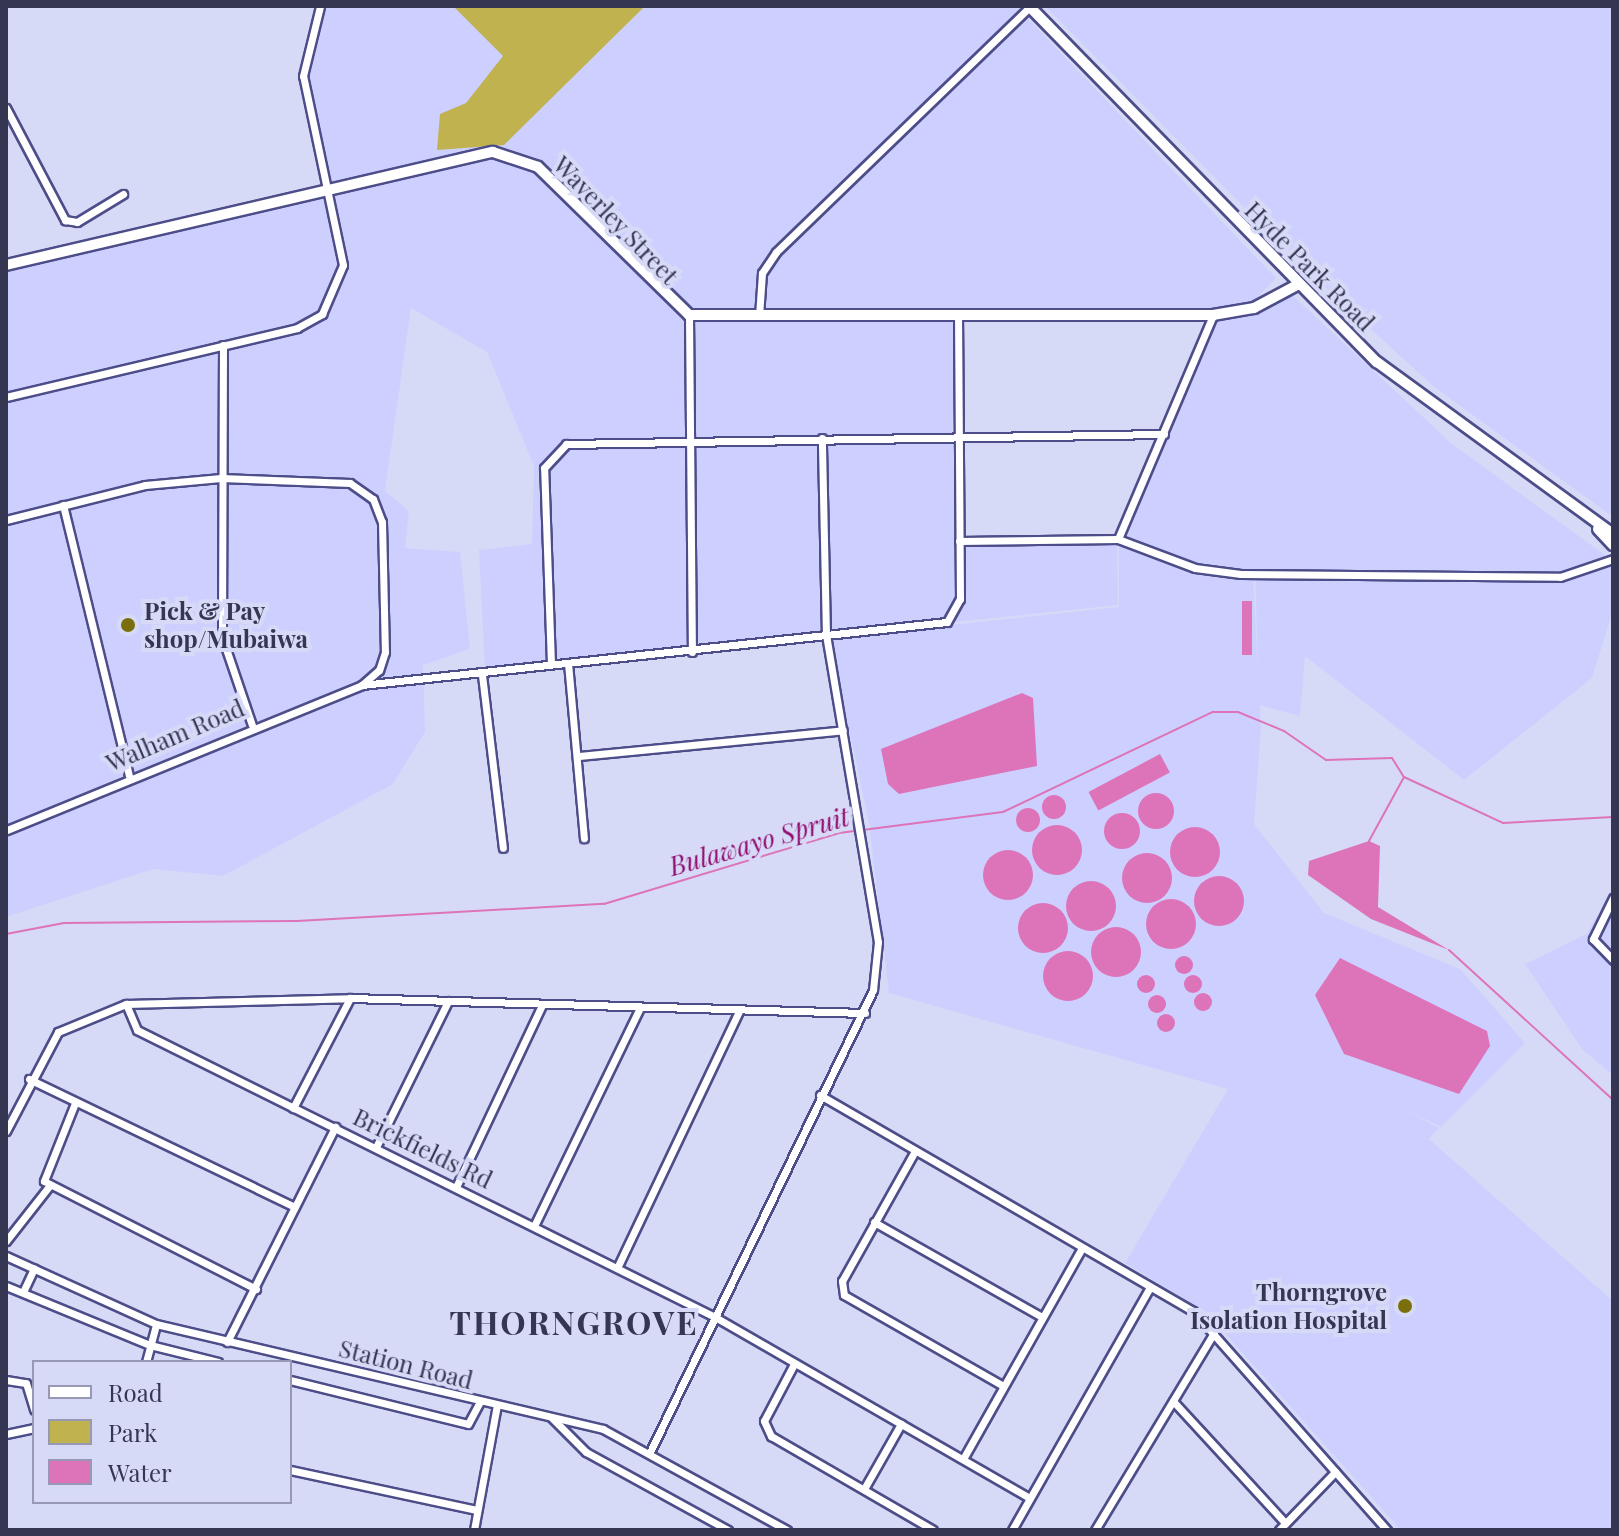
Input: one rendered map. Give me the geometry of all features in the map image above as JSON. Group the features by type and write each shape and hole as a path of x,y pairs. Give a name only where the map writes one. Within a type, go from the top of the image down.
{"street":[{"path":"6,397 297,328 331,303 343,265 303,76 320,6"},
{"path":"759,318 762,273 776,252 1030,7"},
{"name":"Hyde Park Road","path":"1030,7 1377,362 1613,534"},
{"path":"6,108 10,128 65,220 77,222 123,194"},
{"name":"Waverley Street","path":"6,265 327,188 493,152 523,159 689,315 759,318 1213,315 1254,308 1299,284"},
{"path":"689,315 693,441 692,652"},
{"path":"1118,539 1213,315"},
{"path":"958,316 955,437 959,541 1118,539 1215,573 1560,577 1613,559"},
{"path":"223,345 222,637 252,725"},
{"path":"551,664 547,456 574,442 1164,434"},
{"path":"650,1452 820,1095 865,1013 878,942 826,636 822,438"},
{"path":"6,520 145,485 221,478 335,479 373,499 382,522 385,652 379,670 362,685"},
{"path":"63,505 129,775"},
{"name":"Hyde Park Road","path":"1592,521 1613,545"},
{"name":"Walham Road","path":"6,830 129,775 362,685 482,675 551,664 692,652 947,622 960,599 959,541"},
{"path":"568,663 580,756 584,838"},
{"path":"482,675 503,848"},
{"path":"580,756 843,730"},
{"path":"1613,898 1593,939 1613,960"},
{"path":"6,1131 29,1079 58,1032 126,1004 350,998 865,1013"},
{"path":"293,1108 350,998"},
{"path":"376,1147 448,1001"},
{"name":"Brickfields Rd","path":"126,1004 137,1030 618,1266 715,1317 1030,1498"},
{"path":"456,1187 542,1005"},
{"path":"534,1226 640,1008"},
{"path":"618,1266 740,1009"},
{"path":"29,1079 293,1206"},
{"path":"820,1095 1150,1287 1214,1333 1387,1530"},
{"path":"75,1103 42,1172 50,1185 256,1289"},
{"path":"227,1342 335,1127"},
{"path":"915,1151 842,1281 848,1302 1002,1385"},
{"path":"6,1241 50,1185"},
{"path":"874,1222 1040,1316"},
{"path":"963,1459 1040,1316 1082,1248"},
{"name":"Station Road","path":"6,1256 156,1324 479,1403 603,1429 650,1452 787,1530"},
{"path":"23,1292 34,1268"},
{"path":"6,1286 150,1345 210,1360"},
{"path":"1012,1530 1150,1287"},
{"path":"146,1360 156,1324"},
{"path":"1095,1530 1214,1333"},
{"path":"794,1364 764,1421 767,1431 933,1530"},
{"path":"6,1380 26,1383 32,1403"},
{"path":"292,1381 464,1424 474,1422 479,1403"},
{"path":"1173,1401 1282,1527 1335,1472"},
{"path":"474,1530 497,1405"},
{"path":"550,1417 586,1452 728,1530"},
{"path":"864,1489 901,1424"},
{"path":"6,1434 32,1428"},
{"path":"292,1470 477,1510"}],"shaded area":[{"path":"323,6 1016,6 1276,278 1247,308 958,314 952,434 958,541 1117,541 1118,605 485,671 479,550 532,544 534,466 487,352 411,308 385,491 409,511 405,548 460,552 470,649 423,665 425,732 393,784 223,876 153,869 6,917 6,269 330,189 306,83"},
{"path":"1045,6 1613,6 1613,517 1433,386 1306,270"},
{"path":"1290,293 1451,443 1613,561 1613,610 1592,678 1464,780 1305,656 1300,716 1259,705 1255,570 1205,568 1120,538 1215,319 1249,316"},
{"path":"1119,543 1193,571 1253,577 1261,727 1254,824 1324,913 1460,969 1525,1043 1441,1127 1406,1110 1439,1128 1429,1139 1613,1301 1613,1530 1401,1530 1205,1311 1125,1263 1228,1089 889,993 869,823 830,638 1119,607"},
{"path":"1613,887 1613,1075 1582,1049 1525,964 1587,934"}],"green space":[{"path":"453,6 645,6 504,145 437,150 440,114 466,103 503,56"}],"water":[{"path":"1242,601 1252,601 1252,655 1242,655"},
{"path":"1022,693 1033,698 1037,766 899,794 888,784 881,749"},
{"path":"1160,754 1170,773 1098,811 1088,792"},
{"path":"1156,793 1169,798 1174,811 1169,824 1156,829 1143,824 1138,811 1143,798"},
{"path":"1054,795 1063,798 1066,807 1063,816 1054,819 1045,816 1042,807 1045,798"},
{"path":"1028,808 1037,811 1040,820 1037,829 1028,832 1019,829 1016,820 1019,811"},
{"path":"1122,813 1135,818 1140,831 1135,844 1122,849 1109,844 1104,831 1109,818"},
{"path":"1057,825 1075,832 1082,850 1075,868 1057,875 1039,868 1032,850 1039,832"},
{"path":"1195,827 1213,834 1220,852 1213,870 1195,877 1177,870 1170,852 1177,834"},
{"path":"1369,841 1380,846 1378,907 1449,950 1371,919 1308,875 1309,861"},
{"path":"1008,850 1026,857 1033,875 1026,893 1008,900 990,893 983,875 990,857"},
{"path":"1147,853 1165,860 1172,878 1165,896 1147,903 1129,896 1122,878 1129,860"},
{"path":"1219,876 1237,883 1244,901 1237,919 1219,926 1201,919 1194,901 1201,883"},
{"path":"1091,881 1109,888 1116,906 1109,924 1091,931 1073,924 1066,906 1073,888"},
{"path":"1171,899 1189,906 1196,924 1189,942 1171,949 1153,942 1146,924 1153,906"},
{"path":"1043,903 1061,910 1068,928 1061,946 1043,953 1025,946 1018,928 1025,910"},
{"path":"1116,927 1134,934 1141,952 1134,970 1116,977 1098,970 1091,952 1098,934"},
{"path":"1068,951 1086,958 1093,976 1086,994 1068,1001 1050,994 1043,976 1050,958"},
{"path":"1184,956 1193,965 1184,974 1175,965"},
{"path":"1340,958 1487,1031 1490,1046 1459,1094 1344,1054 1315,995"},
{"path":"1146,975 1155,984 1146,993 1137,984"},
{"path":"1193,975 1202,984 1193,993 1184,984"},
{"path":"1203,993 1212,1002 1203,1011 1194,1002"},
{"path":"1157,995 1166,1004 1157,1013 1148,1004"},
{"path":"1166,1014 1175,1023 1166,1032 1157,1023"}],"waterway":[{"name":"Bulawayo Spruit","path":"6,934 64,923 297,921 604,904 839,833 1003,812 1213,712 1238,712 1284,731 1326,760 1392,758 1404,777 1503,823 1613,817"},
{"path":"1369,841 1404,777"},
{"path":"1449,950 1613,1100"}],"place":[{"name":"Pick & Pay shop/Mubaiwa","path":"128,625"},
{"name":"Thorngrove Isolation Hospital","path":"1405,1306"}],"district":[{"name":"THORNGROVE","path":"574,1322"}]}
